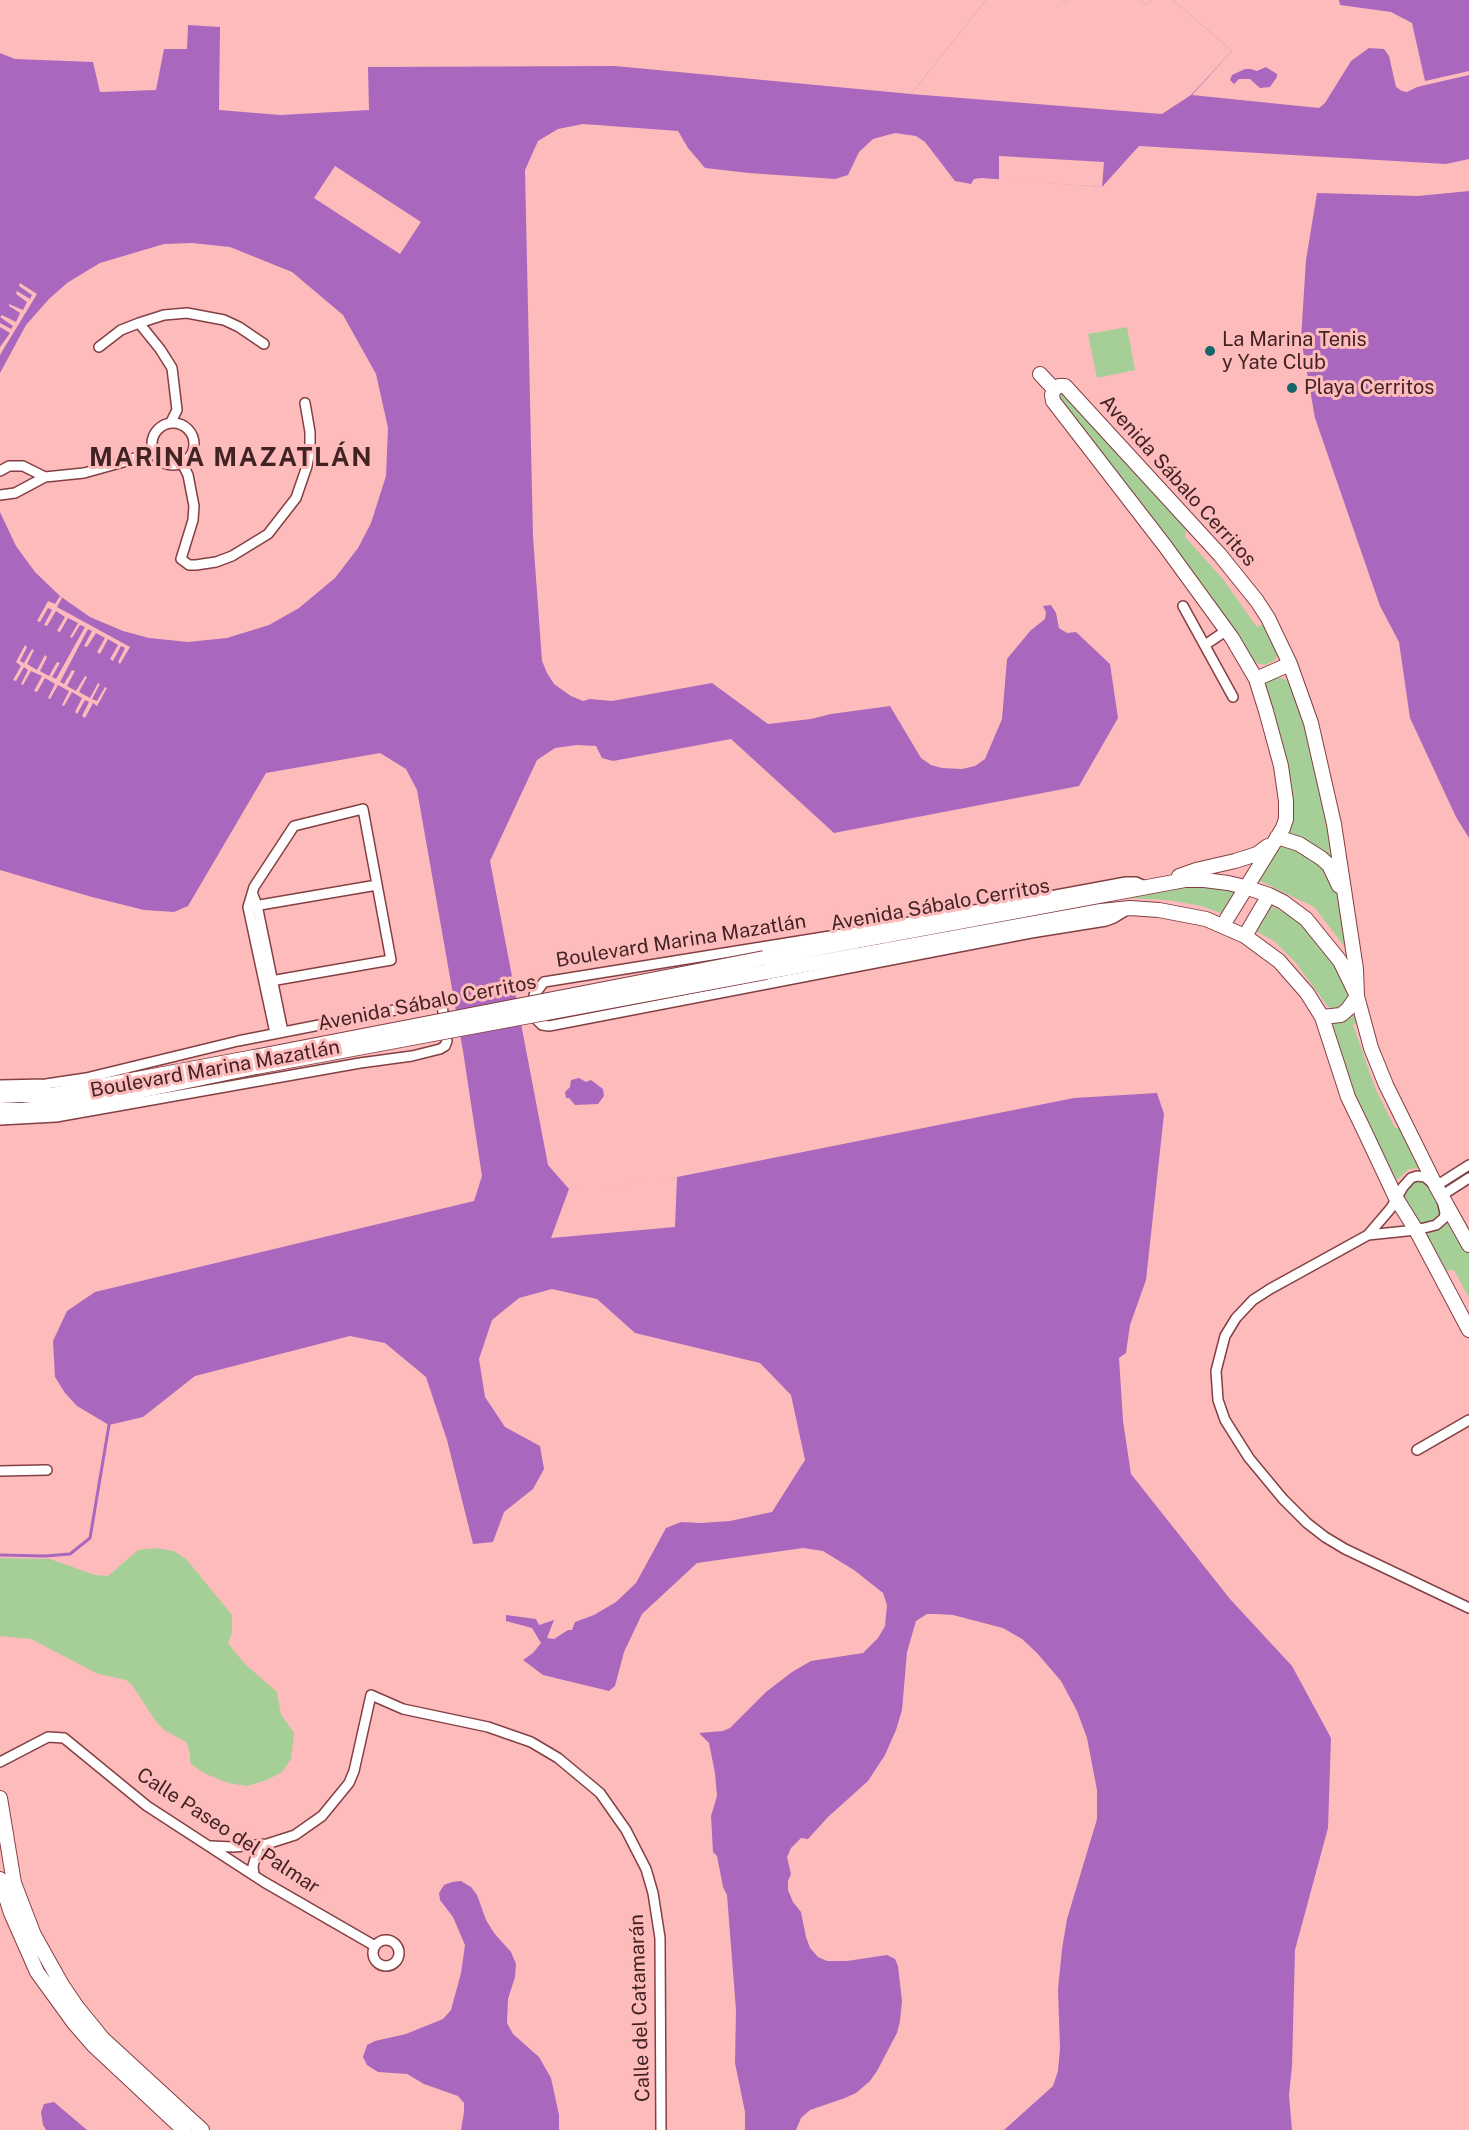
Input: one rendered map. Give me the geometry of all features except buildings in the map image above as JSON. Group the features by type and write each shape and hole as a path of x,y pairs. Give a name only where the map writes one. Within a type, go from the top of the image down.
{"main road":[{"name":"Avenida Sábalo Cerritos","path":"1040,374 1054,389"},
{"name":"Avenida Sábalo Cerritos","path":"1223,925 1286,819 1281,766 1274,737 1256,679 1227,630 1053,400 1054,389 1059,386 1065,386 1220,555 1268,618 1290,664 1318,748 1349,914 1357,996"},
{"path":"1256,679 1290,664"},
{"path":"1164,883 1196,870 1257,854 1275,840 1307,848 1329,865 1349,914"},
{"name":"Avenida Sábalo Cerritos","path":"255,1062 764,958 878,932 1195,879 1245,887 1269,895 1297,910 1316,928 1340,961 1357,996 1371,1048 1386,1085 1438,1191 1469,1245"},
{"path":"1245,936 1269,895"},
{"name":"Avenida Sábalo Cerritos","path":"255,1062 766,972 885,956 1090,913 1130,908 1184,914 1223,925 1245,936 1279,961 1306,993 1322,1017 1348,1097 1396,1198 1416,1230 1469,1330"},
{"path":"1322,1017 1341,1015 1357,996"},
{"name":"Boulevard Marina Mazatlán","path":"0,1095 90,1095 255,1062"},
{"name":"Boulevard Marina Mazatlán","path":"0,1109 21,1110 66,1106 90,1095"},
{"path":"0,1798 10,1863 17,1891 34,1935 62,1985 103,2039 202,2130"},
{"path":"0,1879 11,1913 37,1972 74,2023 94,2046 184,2130"}],"street":[{"path":"99,347 121,330 140,322 165,315 187,313 224,320 264,344"},
{"path":"140,322 172,368 177,410 171,422 157,430 152,448 157,459 162,462 173,465 182,464 192,454 193,437 186,428 171,422"},
{"path":"182,464 188,475 194,507 193,520 182,555 184,563 196,565 216,562 232,556 268,534 296,498 307,466 310,432 306,403"},
{"path":"0,495 15,494 45,477 101,469 145,454 152,448"},
{"path":"0,471 9,466 23,466 45,477"},
{"path":"1183,606 1233,697"},
{"path":"1205,645 1227,630"},
{"path":"269,982 391,960 363,809 294,826 254,887 253,906 279,1033"},
{"path":"253,906 377,885"},
{"name":"Boulevard Marina Mazatlán","path":"878,932 544,982 534,995 536,1017 542,1025 549,1026 885,956"},
{"name":"Boulevard Marina Mazatlán","path":"0,1085 46,1084 90,1095 412,1056 445,1046 447,1041 442,1005 436,1002 279,1033 90,1095 56,1117 0,1120"},
{"path":"1438,1191 1469,1165"},
{"path":"1368,1235 1406,1183 1414,1177 1425,1177 1438,1191 1445,1214 1436,1225 1416,1230 1368,1235 1253,1300 1240,1313 1225,1336 1217,1360 1216,1382 1220,1408 1249,1458 1283,1499 1307,1523 1345,1550 1469,1608"},
{"path":"1438,1191 1469,1178"},
{"path":"1417,1450 1469,1420"},
{"path":"0,1471 47,1470"},
{"name":"Calle del Catamarán","path":"259,1845 295,1835 322,1816 337,1800 354,1771 371,1695 403,1709 488,1727 531,1742 558,1758 600,1793 626,1830 646,1869 653,1893 660,1938 661,2130"},
{"name":"Calle Paseo del Palmar","path":"0,1762 48,1737 64,1738 147,1806 254,1875 375,1946"},
{"path":"211,1846 259,1845 253,1866 254,1875"}],"green space":[{"path":"1127,327 1135,370 1097,378 1088,334"},
{"path":"1061,391 1187,524 1185,537 1222,578 1257,627 1266,623 1279,652 1275,660 1265,665 1253,662 1073,418 1060,398"},
{"path":"1275,678 1282,678 1292,683 1309,729 1338,877 1285,836 1293,821 1287,784 1264,690 1266,683"},
{"path":"1283,842 1327,867 1344,910 1348,951 1314,907 1256,879 1278,843"},
{"path":"1190,883 1239,889 1226,915 1201,906 1168,900 1127,898 1126,895"},
{"path":"1270,905 1292,917 1325,948 1351,992 1344,1008 1328,1007 1296,963 1274,941 1254,930"},
{"path":"1356,1008 1358,1022 1353,1025 1375,1088 1395,1128 1403,1126 1424,1168 1409,1169 1397,1180 1365,1121 1346,1079 1330,1019"},
{"path":"1421,1179 1427,1183 1441,1209 1434,1223 1419,1222 1404,1197 1404,1191 1411,1180"},
{"path":"1449,1219 1469,1250 1469,1298 1454,1270 1443,1271 1425,1235 1426,1231 1441,1227"},
{"path":"155,1548 174,1551 187,1560 232,1615 232,1632 228,1643 244,1663 277,1692 281,1714 294,1733 291,1759 282,1772 267,1780 247,1786 228,1783 206,1774 192,1765 186,1742 164,1730 126,1680 98,1674 31,1639 0,1636 0,1558 50,1559 95,1575 108,1576 138,1550"}],"shaded area":[{"path":"986,0 1062,0 1066,3 1069,0 1140,0 1146,5 1151,0 1173,0 1232,51 1192,95 1319,108 1325,103 1351,61 1369,48 1384,49 1389,56 1396,87 1402,91 1407,92 1417,87 1469,75 1469,159 1446,164 1139,146 1102,187 982,178 974,179 971,184 955,181 925,142 916,136 895,133 873,139 859,152 848,175 835,179 705,168 688,148 678,131 583,124 558,129 538,141 525,170 533,537 542,661 554,684 583,701 590,699 612,701 712,683 768,724 890,706 921,758 931,765 942,768 962,769 975,766 985,759 1002,719 1007,659 1030,631 1045,619 1046,612 1043,606 1051,605 1056,613 1059,628 1067,633 1076,632 1110,664 1118,718 1079,786 834,833 731,739 613,761 602,758 596,746 577,745 555,748 537,760 490,861 548,1165 569,1189 597,1191 647,1183 1074,1098 1157,1093 1164,1114 1146,1280 1130,1325 1126,1353 1119,1358 1123,1421 1131,1474 1230,1599 1292,1666 1331,1738 1328,1828 1295,1950 1289,2095 1292,2130 1004,2130 1053,2086 1058,2071 1060,2048 1058,1989 1062,1949 1067,1919 1097,1819 1097,1790 1087,1738 1077,1711 1061,1681 1037,1653 1022,1639 1003,1628 953,1615 927,1614 916,1621 907,1652 902,1710 885,1755 868,1781 828,1817 808,1839 801,1838 791,1848 787,1857 791,1874 788,1890 793,1902 801,1912 810,1948 818,1957 827,1961 847,1961 887,1955 895,1959 898,1966 902,2001 897,2033 877,2071 870,2081 856,2093 810,2110 801,2118 796,2130 745,2130 745,2112 735,2063 736,2010 727,1895 723,1887 717,1856 713,1852 711,1816 717,1796 715,1773 709,1743 699,1733 723,1731 730,1728 766,1692 811,1661 863,1653 878,1638 885,1626 887,1605 883,1593 854,1570 823,1551 803,1548 697,1563 642,1614 624,1652 615,1686 609,1691 543,1675 523,1660 541,1643 532,1628 506,1621 506,1615 536,1619 539,1625 554,1620 547,1638 554,1639 572,1630 575,1622 594,1615 616,1602 636,1583 666,1528 681,1522 730,1521 772,1512 805,1460 791,1395 760,1363 635,1333 597,1299 552,1289 519,1298 492,1320 479,1359 485,1397 505,1427 540,1446 544,1469 533,1489 504,1512 493,1542 473,1544 447,1440 426,1377 385,1343 350,1336 195,1376 143,1417 109,1425 77,1406 55,1377 53,1341 67,1311 95,1292 474,1201 482,1176 463,1051 417,790 406,769 380,753 266,773 188,906 174,912 144,910 0,870 0,512 16,546 35,572 60,596 90,617 123,631 149,638 188,642 227,638 269,625 299,608 335,578 358,548 371,523 386,476 388,428 376,374 343,315 292,272 230,247 192,243 164,244 100,263 67,283 49,299 26,325 0,373 0,53 15,59 93,62 100,92 156,90 164,49 187,49 188,25 220,27 219,110 281,115 369,110 368,67 615,66 911,94"},
{"path":"1339,0 1469,0 1469,71 1425,81 1412,23 1391,12 1340,5"},
{"path":"1266,67 1277,74 1270,87 1260,88 1250,79 1239,79 1234,84 1230,80 1232,75 1245,69 1257,71"},
{"path":"1469,191 1469,838 1456,817 1410,718 1399,642 1380,606 1315,418 1301,339 1306,260 1317,193 1418,196"},
{"path":"579,1078 586,1082 591,1080 603,1089 604,1096 598,1104 575,1105 569,1098 566,1098 565,1092 570,1087 571,1080"},
{"path":"461,1881 471,1887 477,1895 486,1920 511,1952 516,1964 515,1977 508,1999 507,2023 513,2034 539,2057 551,2078 559,2115 559,2130 461,2130 464,2103 458,2096 424,2084 407,2074 378,2072 367,2065 363,2057 367,2045 406,2034 443,2019 451,2010 461,1973 465,1945 453,1917 440,1900 439,1893 444,1885"},
{"path":"54,2102 87,2130 46,2130 41,2112 44,2104"}],"pier":[{"path":"986,0 1062,0 1066,3 1069,0 1140,0 1146,5 1151,0 1173,0 1232,51 1191,95 1162,114 911,94"},
{"path":"999,156 1104,162 1102,187 999,180"},
{"path":"335,166 421,222 400,254 314,198"},
{"path":"20,283 37,294 0,355 0,347 10,333 0,327 0,323 11,329 13,326 0,317 2,315 16,322 20,313 9,304 23,310 27,302 16,294 17,291 30,299 32,295 19,286"},
{"path":"60,596 62,598 57,607 130,647 120,664 118,662 125,648 121,646 113,661 110,659 118,645 108,639 100,654 97,652 105,638 96,633 87,647 84,646 92,631 88,629 60,682 64,684 72,670 75,671 67,686 76,691 85,676 87,677 79,692 90,698 98,683 100,684 92,699 97,701 105,687 107,688 97,706 93,703 85,718 82,716 89,702 85,700 77,714 75,712 82,698 72,692 64,706 62,705 69,691 58,685 50,699 48,698 55,684 45,678 37,692 34,691 42,676 31,671 23,685 21,684 28,670 24,667 16,681 13,680 21,666 16,662 25,645 27,647 20,661 24,663 32,649 34,650 27,664 37,670 45,655 47,657 40,671 49,676 57,662 60,663 52,677 56,679 85,627 80,625 72,638 70,637 78,623 68,618 60,632 57,631 65,617 56,611 47,626 44,625 52,610 48,608 40,622 37,621 48,601 55,604"},
{"path":"677,1177 675,1227 551,1238 569,1189 597,1188"}],"waterway":[{"path":"0,1555 70,1554 90,1538 109,1425"}],"place":[{"name":"La Marina Tenis y Yate Club","path":"1210,351"},
{"name":"Playa Cerritos","path":"1292,388"}],"district":[{"name":"MARINA MAZATLÁN","path":"231,458"}]}
